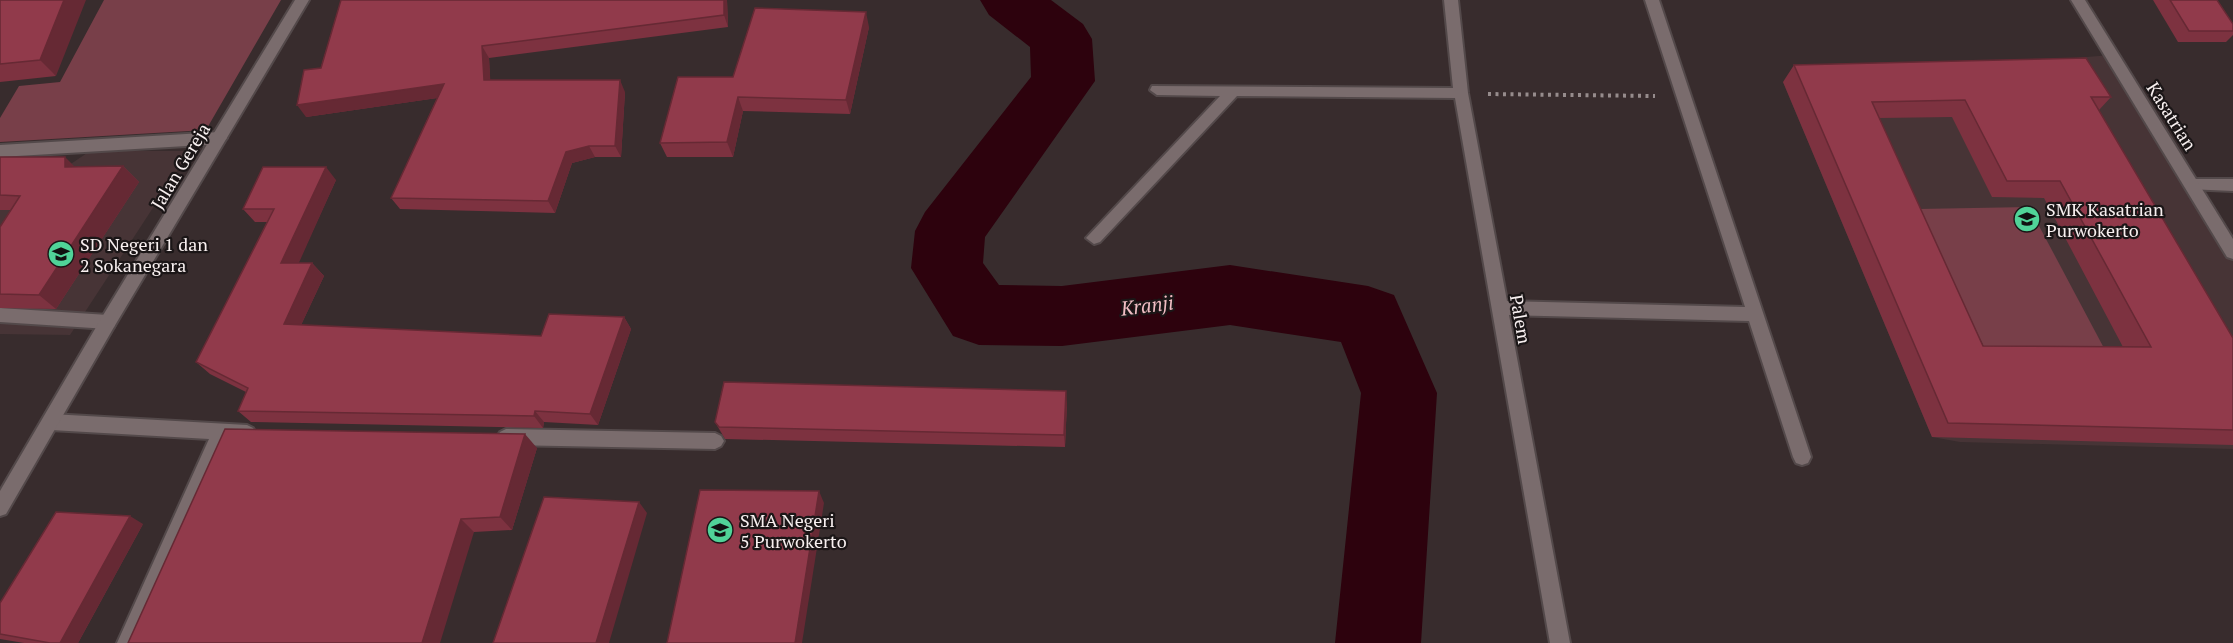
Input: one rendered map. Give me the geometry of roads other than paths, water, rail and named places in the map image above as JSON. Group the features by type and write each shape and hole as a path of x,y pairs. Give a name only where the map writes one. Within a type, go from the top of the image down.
{"street":[{"name":"Jalan Gereja","path":"0,508 108,322 302,0"},
{"name":"Palem","path":"1451,0 1461,93 1560,643"},
{"path":"1652,0 1686,97 1754,314 1802,457"},
{"name":"Kasatrian","path":"2078,0 2233,253"},
{"path":"1157,90 1461,93"},
{"path":"1094,238 1233,91"},
{"path":"0,151 220,138"},
{"path":"2192,185 2233,184"},
{"path":"1499,308 1754,314"},
{"path":"0,315 108,322"},
{"path":"51,422 268,433"},
{"path":"127,643 221,432"},
{"path":"492,437 715,441"}],"waterway":[{"name":"Kranji","path":"1010,0 1061,39 1063,81 950,231 947,268 979,315 1062,316 1230,295 1368,316 1399,393 1378,643"}],"place":[{"name":"SMK Kasatrian Purwokerto","path":"2027,219"},
{"name":"SD Negeri 1 dan 2 Sokanegara","path":"61,254"},
{"name":"SMA Negeri 5 Purwokerto","path":"720,530"}]}
